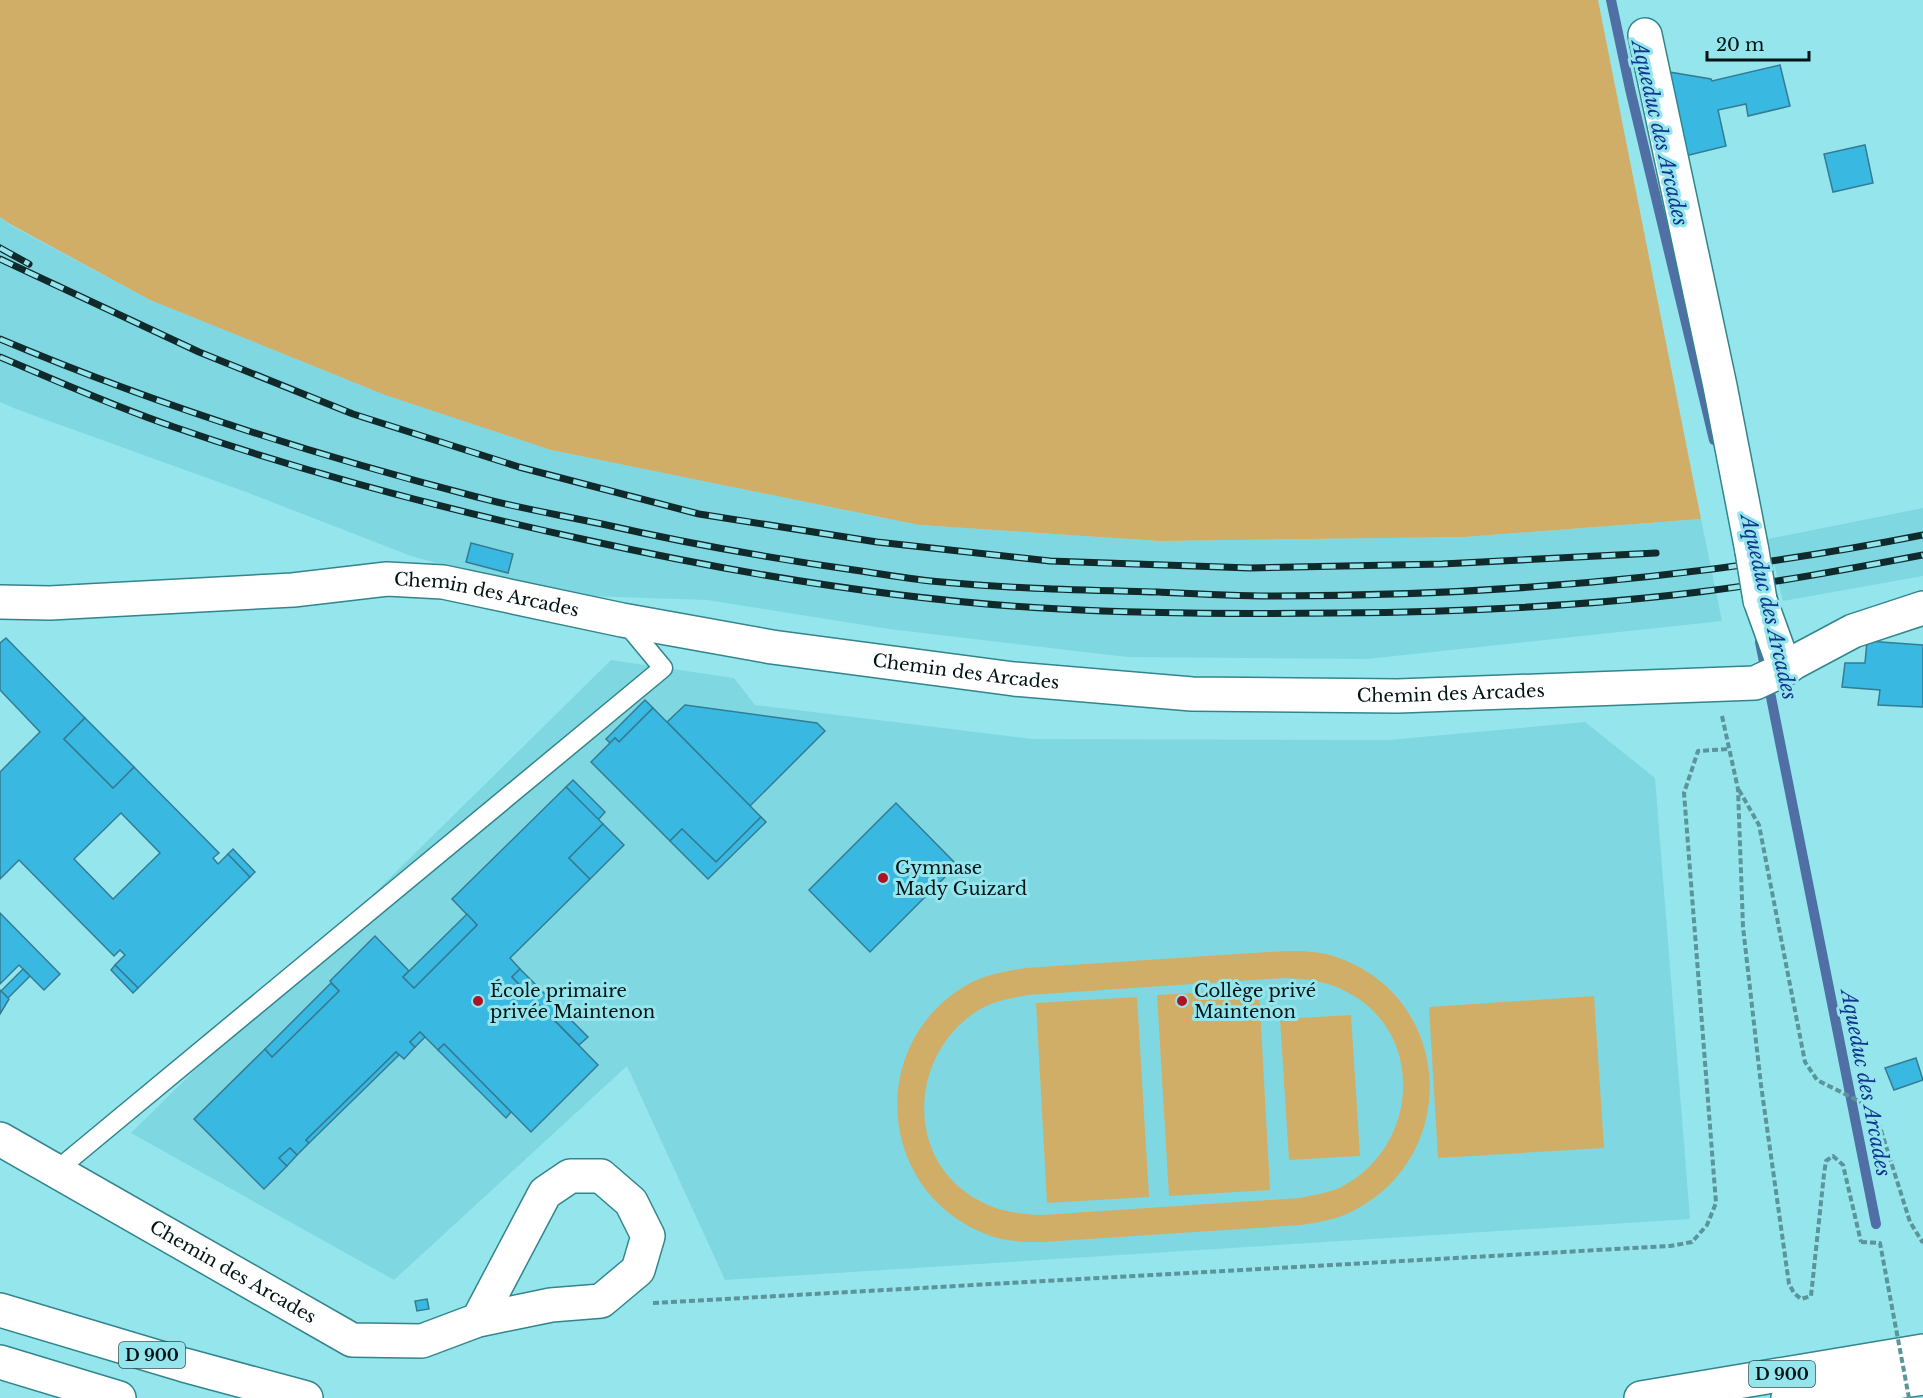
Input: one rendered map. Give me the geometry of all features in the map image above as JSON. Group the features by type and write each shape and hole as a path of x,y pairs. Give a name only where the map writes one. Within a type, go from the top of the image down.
{"street":[{"path":"1645,35 1720,386 1760,600 1785,669"},
{"name":"Chemin des Arcades","path":"0,602 50,603 293,590 387,579 443,582 622,620 772,647 1014,679 1192,694 1398,696 1755,683 1853,631 1923,608"},
{"name":"Chemin des Arcades","path":"0,1139 352,1340 422,1341 478,1320 551,1305 601,1301"},
{"path":"478,1320 544,1192 570,1176 601,1176 631,1202 648,1236 638,1270 601,1301"},
{"name":"D 900","path":"0,1310 184,1365 306,1398"},
{"name":"D 900","path":"1641,1398 1923,1351"},
{"path":"0,1362 119,1398"},
{"name":"D 900","path":"1788,1398 1923,1378"}],"lane":[{"path":"57,1170 663,668 622,620"}],"path":[{"path":"1714,684 1738,789 1743,927 1764,1108 1789,1284 1801,1299 1811,1296 1826,1161 1833,1156 1843,1165 1861,1242 1880,1243 1909,1398"},
{"path":"601,1301 658,1303 1658,1247 1692,1242 1707,1225 1716,1203 1683,793 1698,751 1729,750"},
{"path":"1738,789 1759,825 1805,1062 1817,1080 1862,1102 1880,1127 1910,1222 1923,1243"}],"shaded area":[{"path":"0,0 1598,0 1701,519 1464,537 1160,541 919,525 551,450 385,395 150,300 0,217"},
{"path":"0,217 10,225 150,300 385,395 551,450 919,525 1160,541 1464,537 1701,519 1722,621 1367,659 1127,657 889,629 707,600 556,595 411,556 246,492 0,402"},
{"path":"1923,508 1923,576 1783,601 1768,539"},
{"name":"Collège privé Maintenon","path":"611,660 734,678 755,705 1033,739 1388,740 1585,722 1655,778 1690,1219 725,1280 627,1066 394,1280 131,1133"},
{"path":"1285,951 1306,951 1339,958 1377,978 1404,1007 1422,1041 1429,1078 1427,1116 1413,1153 1389,1185 1355,1210 1316,1223 1043,1242 1022,1242 988,1235 950,1214 923,1186 905,1152 897,1114 900,1076 913,1040 937,1008 978,979 1025,968","holes":["1285,978 1332,985 1347,992 1373,1010 1390,1034 1400,1061 1403,1089 1398,1117 1387,1144 1368,1168 1343,1186 1299,1198 1034,1215 1003,1210 980,1201 954,1183 937,1159 927,1132 924,1104 929,1076 941,1049 959,1025 984,1007 1028,995"]},
{"path":"1259,989 1270,1190 1169,1196 1157,995"},
{"path":"1594,996 1604,1148 1438,1158 1429,1007"},
{"path":"1137,997 1149,1197 1047,1203 1036,1003"},
{"path":"1351,1015 1360,1156 1289,1160 1280,1019"}],"building":[{"path":"1780,65 1790,106 1748,116 1746,104 1718,110 1726,146 1685,156 1669,72 1712,81"},
{"path":"1865,145 1873,183 1833,192 1824,154"},
{"path":"471,543 513,554 508,573 466,562"},
{"path":"6,638 85,718 64,739 113,788 134,767 219,853 213,858 218,864 228,854 250,877 138,988 115,965 125,955 120,950 114,956 19,860 0,879 0,772 40,732 0,690 0,643","holes":["121,813 160,853 113,899 74,859"]},
{"path":"1867,641 1923,645 1923,707 1878,705 1880,690 1842,687 1845,663 1865,663"},
{"path":"645,700 653,708 619,742 615,738 610,743 606,739"},
{"path":"685,705 817,723 825,731 750,806 667,722"},
{"path":"653,708 761,817 716,862 682,829 670,841 591,762 615,738 619,742"},
{"path":"85,718 134,767 113,788 64,739"},
{"path":"573,780 605,812 598,820 566,787"},
{"path":"566,787 603,824 569,858 590,879 510,958 520,969 512,977 598,1065 531,1132 444,1044 438,1050 420,1032 410,1042 415,1047 404,1059 396,1052 306,1140 309,1143 297,1155 290,1148 279,1158 287,1166 264,1189 194,1119 265,1049 272,1057 339,991 330,981 375,936 409,971 403,977 414,988 477,925 452,899"},
{"name":"Gymnase Mady Guizard","path":"896,803 957,865 870,952 809,890"},
{"path":"761,817 766,822 708,879 670,841 682,829 716,862"},
{"path":"603,824 624,845 590,879 569,858"},
{"path":"233,849 255,872 250,877 228,854"},
{"path":"0,913 60,974 44,990 19,965 0,984"},
{"path":"467,914 477,925 414,988 403,977"},
{"path":"115,965 138,988 133,993 111,970"},
{"path":"23,969 30,976 8,998 1,991"},
{"path":"520,969 588,1037 579,1045 512,977"},
{"path":"331,983 339,991 272,1057 265,1049"},
{"path":"0,990 9,999 0,1014"},
{"path":"420,1032 425,1037 415,1047 410,1042"},
{"path":"444,1044 511,1112 506,1118 438,1050"},
{"path":"396,1052 399,1055 309,1143 306,1140"},
{"path":"1916,1058 1923,1080 1894,1090 1885,1068"},
{"path":"290,1148 297,1155 287,1166 279,1158"},
{"path":"427,1299 429,1309 417,1311 415,1301"}],"waterway":[{"name":"Aqueduc des Arcades","path":"1611,0 1714,440"},
{"name":"Aqueduc des Arcades","path":"1760,642 1876,1224"}],"railway":[{"path":"0,248 29,264"},
{"path":"0,259 199,352 353,414 519,467 699,514 877,542 1050,561 1250,568 1442,564 1656,553"},
{"path":"0,339 58,363 235,427 355,464 477,497 727,550 931,581 1023,588 1247,596 1439,592 1520,588 1682,573 1843,550 1923,535"},
{"path":"0,357 174,427 274,460 427,503 700,564 879,593 939,600 1060,609 1163,613 1472,610 1563,605 1699,592 1783,580 1923,555"}],"place":[{"name":"Gymnase Mady Guizard","path":"883,878"},
{"name":"École primaire privée Maintenon","path":"478,1001"},
{"name":"Collège privé Maintenon","path":"1182,1001"}]}
